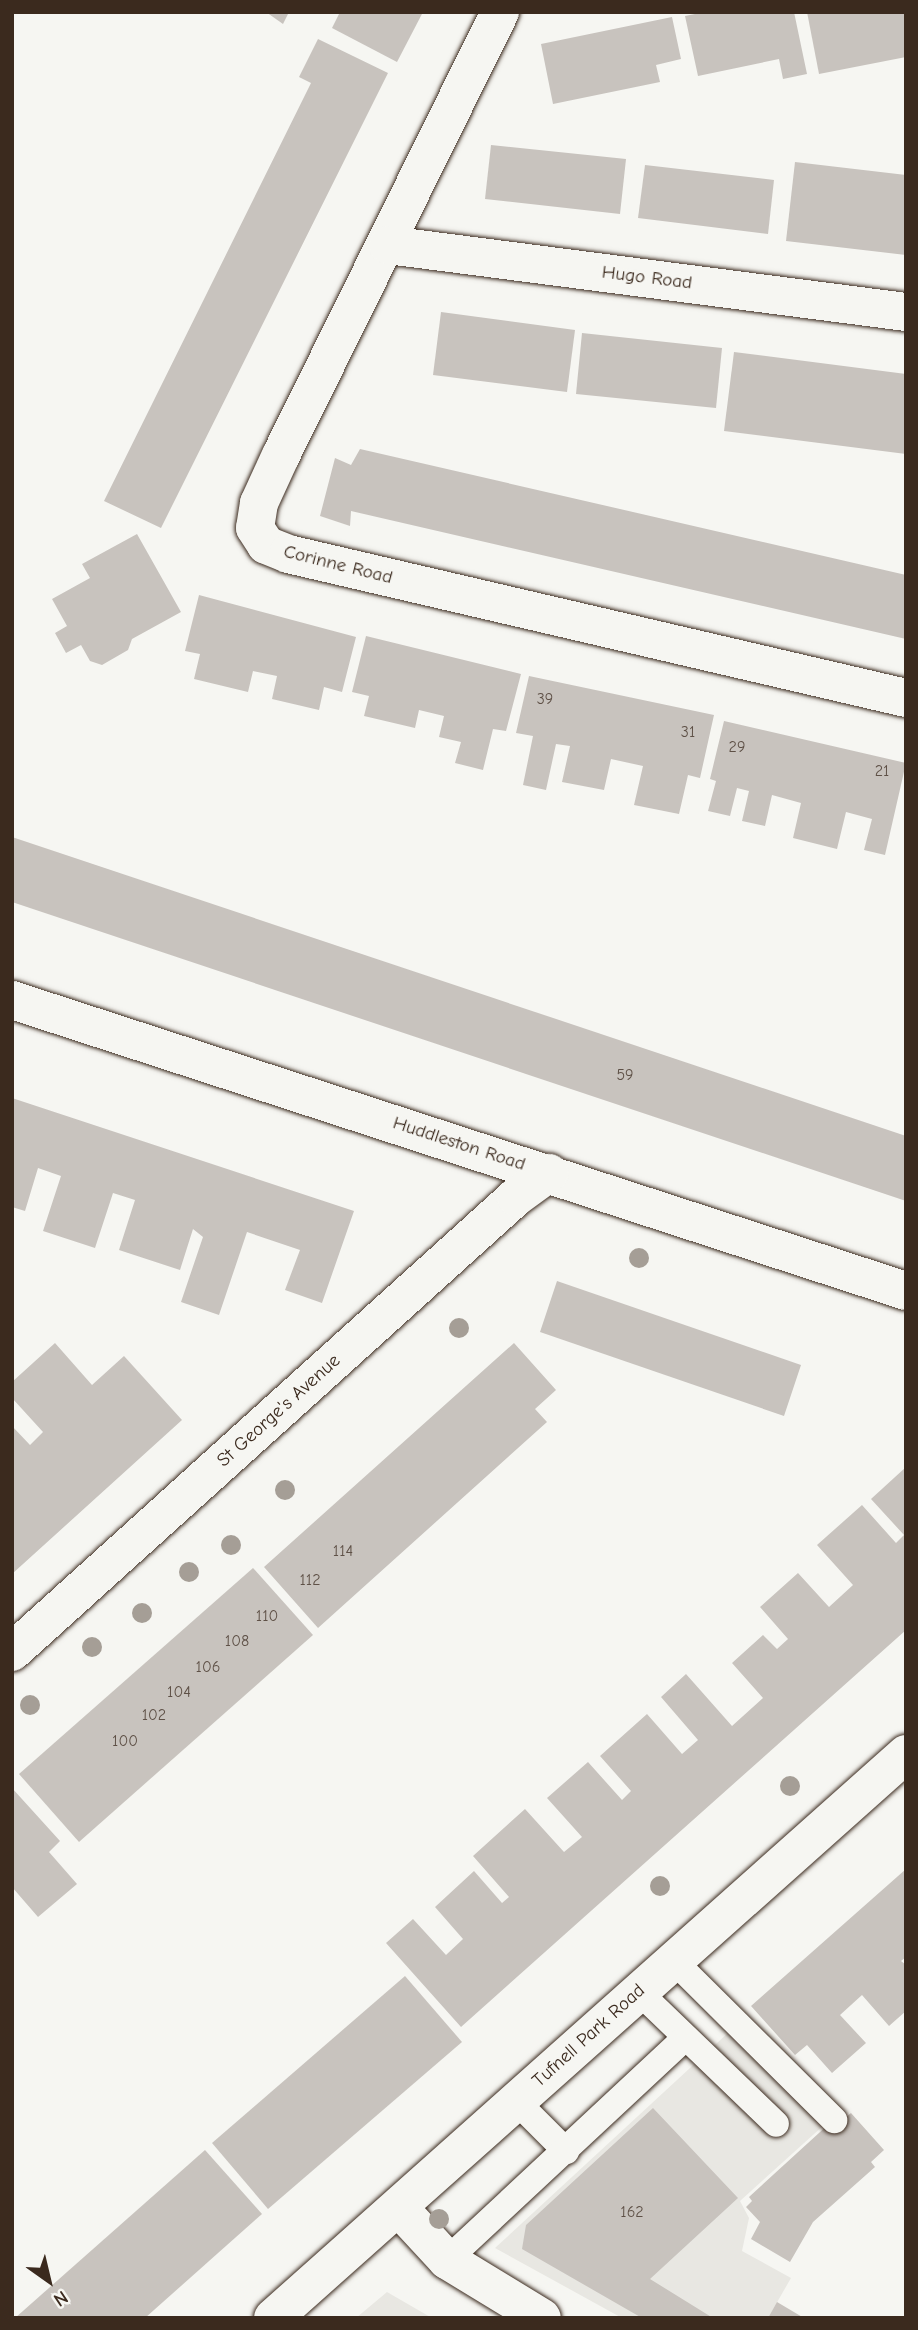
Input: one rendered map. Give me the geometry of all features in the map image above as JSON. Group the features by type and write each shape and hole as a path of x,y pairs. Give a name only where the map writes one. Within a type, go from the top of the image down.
{"street":[{"name":"Corinne Road","path":"500,12 388,245 259,503 256,528 266,545 288,554 906,698"},
{"name":"Hugo Road","path":"388,245 906,312"},
{"name":"Huddleston Road","path":"12,1000 906,1290"},
{"name":"St George's Avenue","path":"12,1652 516,1197 550,1173"},
{"name":"Tufnell Park Road","path":"273,2318 906,1754"},
{"path":"399,2208 447,2260 542,2318"}],"lane":[{"path":"674,1961 834,2120"},
{"path":"639,1992 776,2124"},
{"path":"447,2260 685,2038"},
{"path":"516,2101 566,2151"}],"shaded area":[{"path":"729,2032 824,2125 740,2201 749,2218 742,2251 791,2278 768,2318 622,2318 495,2248"},
{"path":"387,2292 432,2318 356,2318"}],"building":[{"path":"266,12 289,12 283,24"},
{"path":"340,12 423,12 397,62 332,28"},
{"path":"705,12 794,12 807,74 783,79 779,59 698,76 685,16"},
{"path":"807,12 906,12 906,57 819,74"},
{"path":"672,17 681,59 656,65 660,82 553,104 541,44"},
{"path":"318,39 388,73 161,528 104,501 311,83 299,77"},
{"path":"491,145 626,159 620,214 485,199"},
{"path":"795,162 906,175 906,255 786,241"},
{"path":"645,165 774,180 768,234 638,218"},
{"path":"441,312 575,330 567,392 433,375"},
{"path":"582,333 722,348 716,408 576,394"},
{"path":"734,352 906,374 906,454 724,431"},
{"path":"360,449 906,575 906,639 351,511 350,526 320,516 335,458 351,465"},
{"path":"137,534 181,612 132,639 128,650 102,665 90,661 81,645 66,653 55,633 67,626 52,599 90,578 82,564"},
{"path":"199,595 356,637 342,692 324,687 319,710 272,699 277,676 253,671 248,692 194,679 200,654 185,651"},
{"path":"366,636 521,674 506,731 493,729 483,770 455,763 461,742 439,737 444,716 419,710 415,728 364,716 369,696 352,692"},
{"path":"529,676 714,715 700,778 688,775 679,814 634,805 643,766 611,759 604,790 562,782 570,746 556,744 546,790 523,785 533,736 516,733"},
{"path":"724,721 906,763 885,855 864,850 872,819 846,812 837,849 793,838 801,803 772,795 765,826 742,821 749,791 737,788 730,816 708,811 716,781 710,779"},
{"path":"12,837 906,1136 906,1201 12,902"},
{"path":"12,1098 354,1211 322,1303 285,1290 300,1250 247,1232 219,1315 181,1302 203,1237 193,1229 180,1270 119,1250 135,1200 113,1193 95,1248 43,1231 61,1176 38,1168 25,1211 12,1207"},
{"path":"557,1281 801,1365 784,1416 540,1332"},
{"path":"55,1343 92,1385 124,1356 182,1420 12,1574 12,1426 30,1445 43,1432 12,1398 12,1382"},
{"path":"514,1343 556,1390 535,1409 547,1422 318,1628 264,1567"},
{"path":"906,1467 906,1630 461,2027 386,1943 413,1919 446,1955 463,1939 435,1907 474,1871 502,1903 509,1897 473,1856 525,1809 564,1852 582,1837 547,1798 588,1762 622,1800 631,1791 600,1756 647,1714 682,1754 698,1740 661,1697 686,1674 732,1726 763,1698 732,1663 763,1635 777,1649 788,1639 760,1607 798,1573 829,1607 853,1585 817,1545 862,1505 896,1543 904,1535 871,1499"},
{"path":"253,1568 313,1635 79,1842 19,1774"},
{"path":"12,1788 60,1841 49,1852 77,1884 38,1917 12,1887"},
{"path":"906,1869 906,1957 901,1961 906,1965 906,2011 889,2026 862,1995 840,2015 866,2043 832,2073 807,2045 795,2055 751,2006"},
{"path":"405,1976 462,2042 268,2209 212,2143"},
{"path":"653,2108 738,2198 650,2279 713,2318 642,2318 522,2249 526,2225"},
{"path":"851,2113 884,2150 871,2162 875,2167 813,2222 790,2262 751,2239 760,2222 746,2207 752,2201 749,2197 831,2122 835,2126"},
{"path":"205,2150 262,2214 145,2318 15,2318"},
{"path":"777,2302 804,2318 768,2318"}]}
